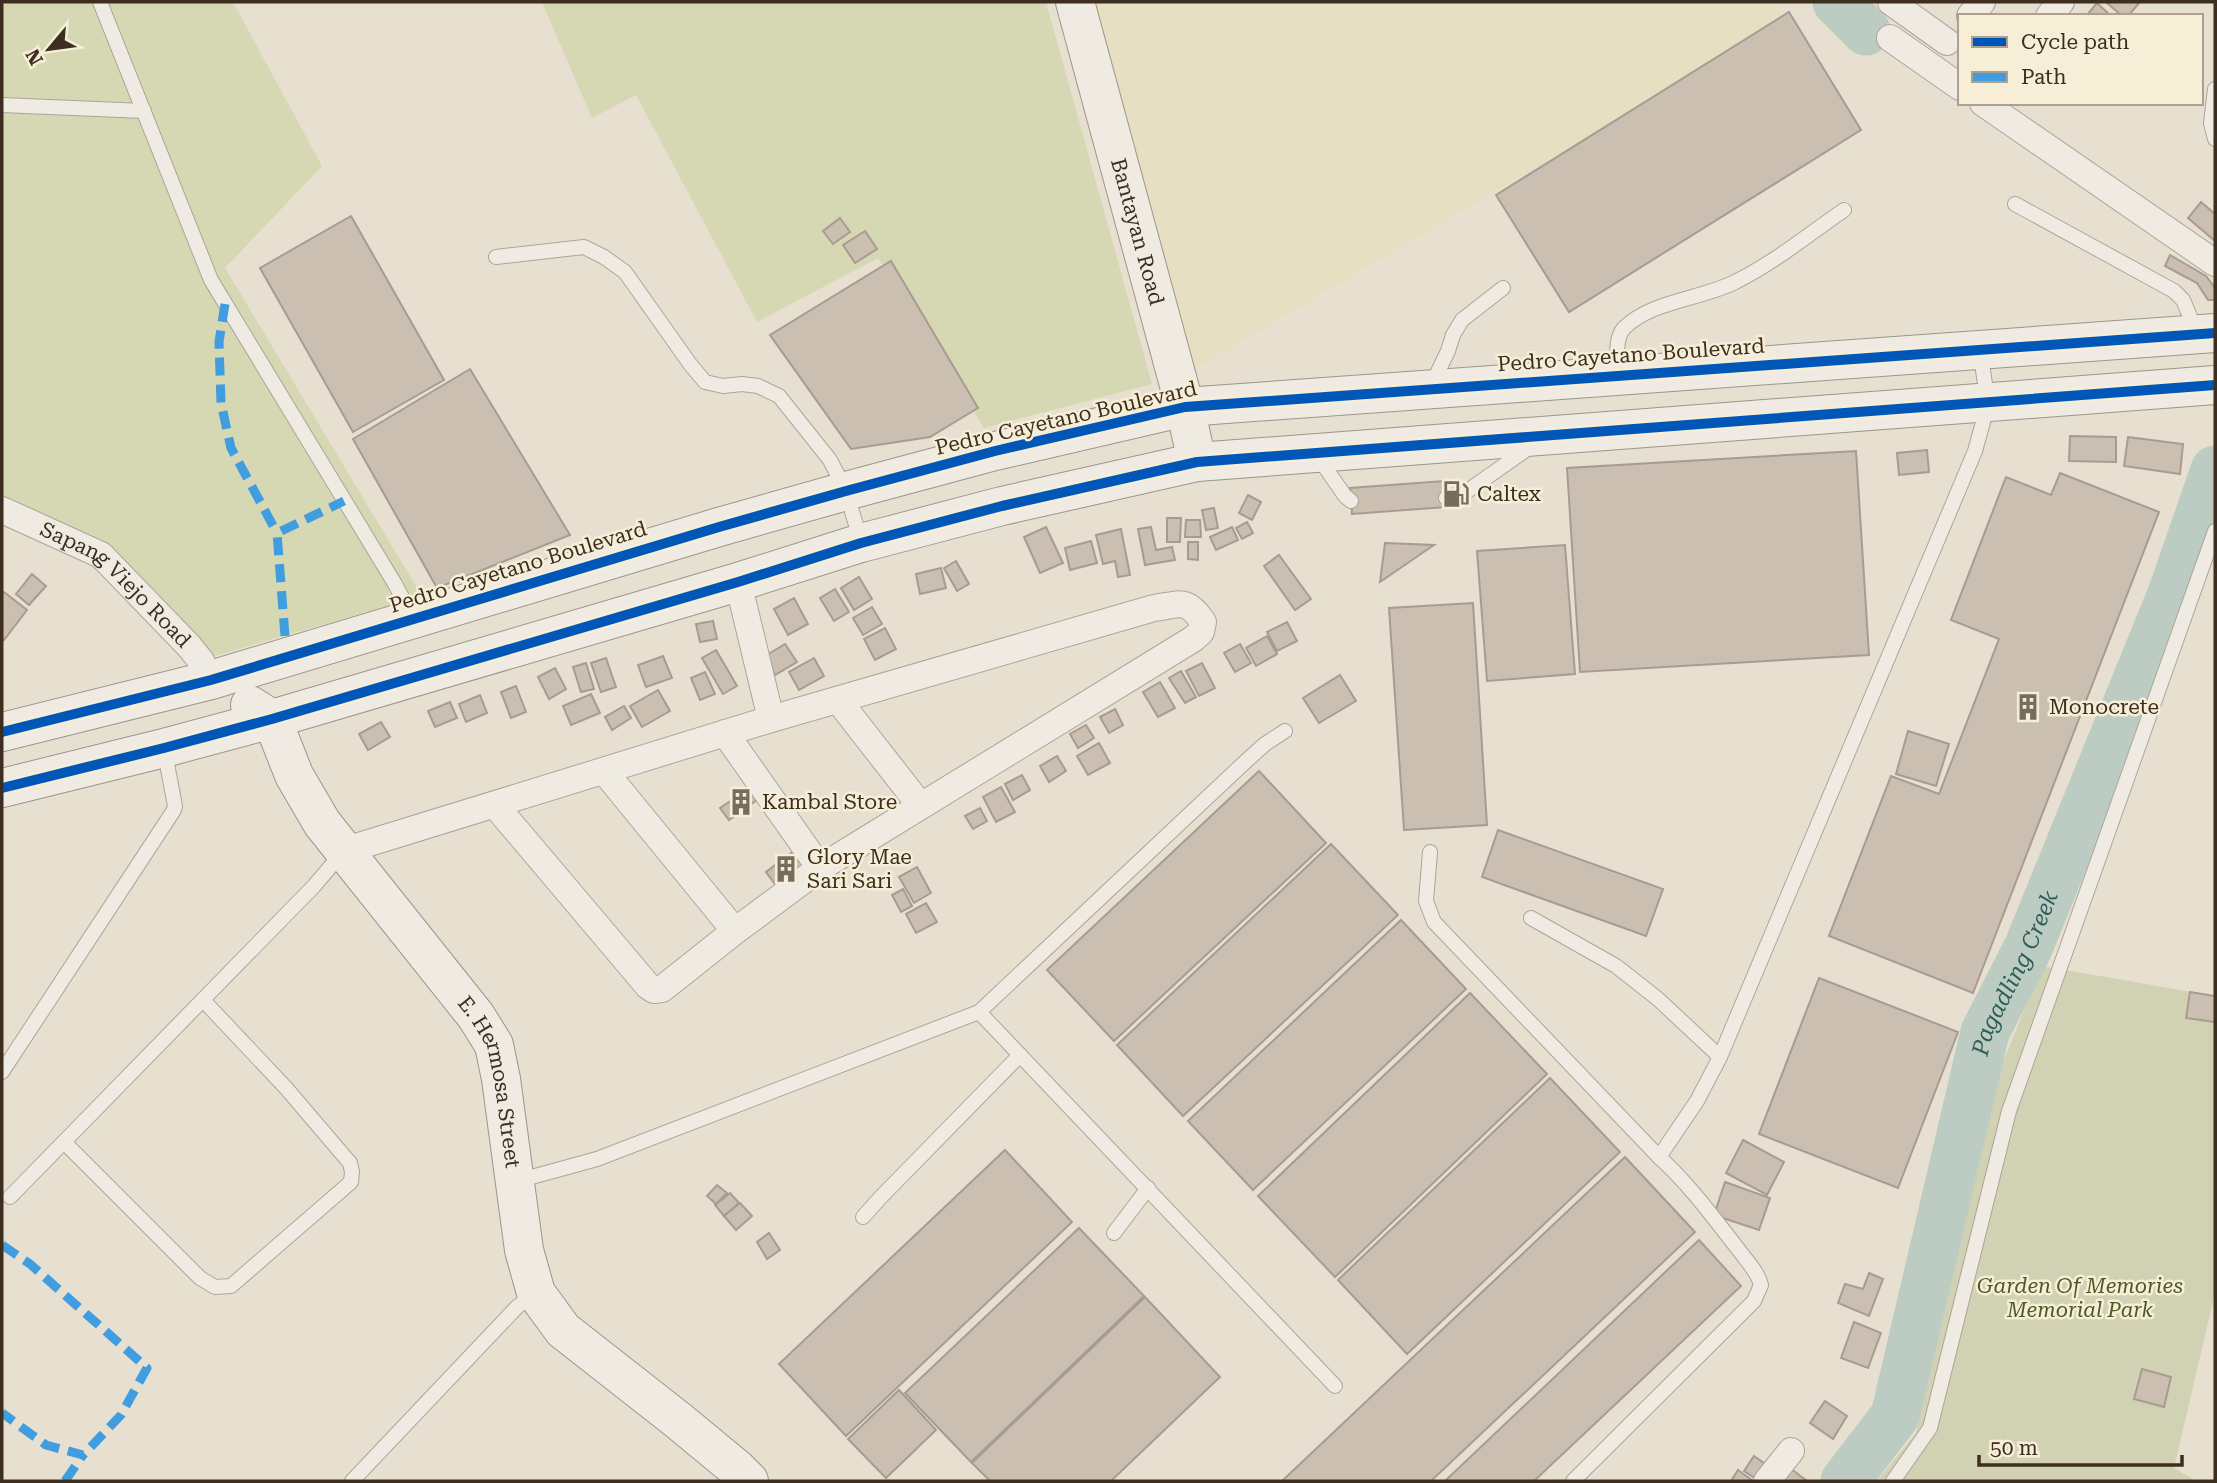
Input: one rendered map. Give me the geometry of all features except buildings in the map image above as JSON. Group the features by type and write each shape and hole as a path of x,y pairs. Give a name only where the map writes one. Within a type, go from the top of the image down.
{"main road":[{"name":"Bantayan Road","path":"1075,2 1185,407 1197,462"},
{"name":"Pedro Cayetano Boulevard","path":"2,733 211,680 719,527 846,492 995,451 1185,407 2206,334"},
{"path":"2,788 272,719 861,543 1002,506 1197,462 2215,386"},
{"path":"211,680 272,719"},
{"name":"E. Hermosa Street","path":"272,719 294,775 322,823 476,1016 494,1045 502,1079 524,1250 536,1293 563,1330 738,1477"}],"street":[{"path":"1891,2 1943,46 1958,82"},
{"path":"1890,38 1943,46"},
{"path":"1986,105 2215,263"},
{"name":"Sapang Viejo Road","path":"2,510 101,555 189,646 211,680"},
{"path":"737,582 771,719"},
{"path":"343,851 771,719 1154,608 1183,604 1194,608 1203,622 1201,632 1193,639 820,868 662,989 654,990 648,986 495,805"},
{"path":"838,700 920,805"},
{"path":"725,733 820,868"},
{"path":"604,771 735,932"},
{"path":"1768,1481 1791,1451"}],"lane":[{"path":"100,2 211,281 414,619"},
{"path":"2215,89 2211,123 2215,139"},
{"path":"2,105 144,111"},
{"path":"2015,204 2174,291 2206,334"},
{"path":"1618,375 1619,339 1623,329 1633,321 1658,307 1735,283 1844,210"},
{"path":"496,257 584,247 625,272 705,382 723,386 758,386 779,396 830,460 846,492 861,543"},
{"path":"1430,388 1462,320 1503,288"},
{"path":"1659,1157 1696,1101 1720,1057 1975,451 1988,404 1980,349"},
{"path":"1446,498 1466,492 1546,435"},
{"path":"1315,453 1345,496 1351,500"},
{"path":"1894,1481 1930,1428 2009,1111 2215,531"},
{"path":"514,1182 597,1159 979,1012 1244,763 1285,731"},
{"path":"2,1072 174,810 164,748"},
{"path":"10,1197 314,886 343,851"},
{"path":"1430,852 1426,901 1434,922 1677,1173 1711,1213 1755,1272 1761,1285 1754,1301 1573,1481"},
{"path":"1531,918 1616,966 1658,999 1720,1057"},
{"path":"65,1143 200,1278 215,1287 231,1286 351,1182 350,1163 286,1088 203,1000"},
{"path":"979,1012 1335,1386"},
{"path":"863,1217 1020,1055"},
{"path":"1114,1233 1148,1188"},
{"path":"352,1481 517,1307 536,1293"}],"shaded area":[{"path":"1089,2 1775,2 1785,19 1191,372"}],"green space":[{"path":"2,2 233,2 322,166 225,268 422,596 211,657 98,540 2,503"},
{"path":"542,2 1046,2 1152,384 984,428 878,258 757,322 636,95 592,118"},
{"name":"Garden Of Memories Memorial Park","path":"2042,966 2215,996 2215,1293 2174,1468 2196,1481 1877,1481 1916,1433 1997,1077"}],"waterway":[{"name":"Pagadling Creek","path":"1837,2 1866,31"},
{"name":"Pagadling Creek","path":"1845,1481 1895,1416 1985,1032 2028,948 2172,594 2215,470"}],"marked path":[{"path":"225,304 219,342 221,403 231,448 277,533"},
{"path":"285,636 277,533 344,501"},
{"path":"2,1245 30,1264 147,1368 121,1415 83,1455 46,1445 2,1413"},
{"path":"65,1481 83,1455"}],"cycle path":[{"path":"2,732 211,680 846,491 995,451 1185,407 2215,333"},
{"path":"2,788 272,719 738,582 861,543 1002,506 1197,462 2215,385"}],"place":[{"name":"Caltex","path":"1456,494"},
{"name":"Monocrete","path":"2028,707"},
{"name":"Kambal Store","path":"741,802"},
{"name":"Glory Mae Sari Sari","path":"786,869"}]}
